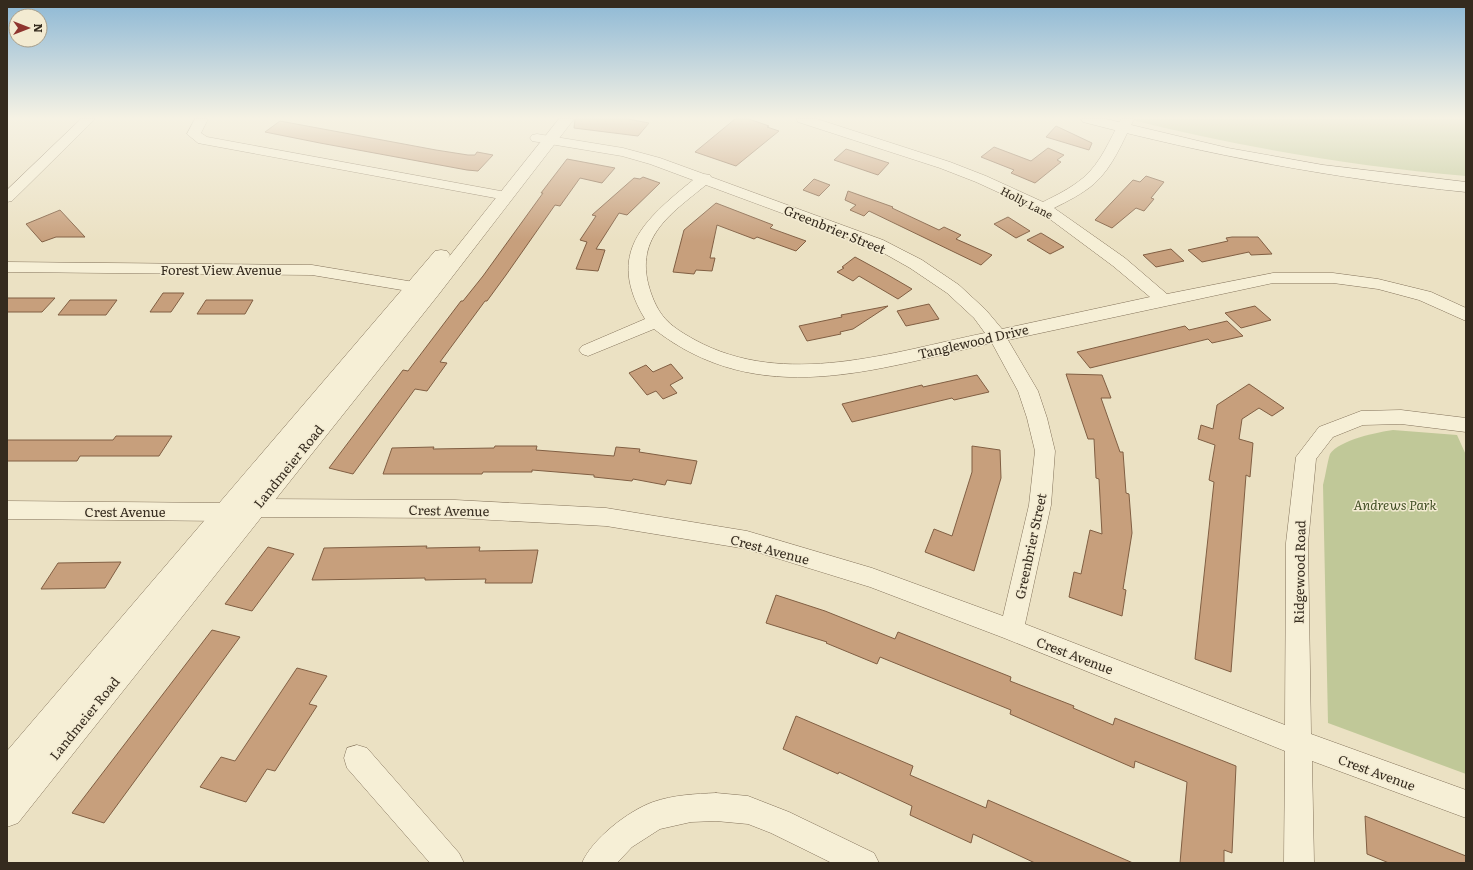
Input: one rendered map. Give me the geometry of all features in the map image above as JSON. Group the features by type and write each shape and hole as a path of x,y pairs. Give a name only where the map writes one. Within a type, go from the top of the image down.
{"street":[{"path":"7,198 47,160"},
{"path":"308,160 499,195"},
{"name":"Landmeier Road","path":"7,812 254,508 525,160"},
{"name":"Greenbrier Street","path":"647,160 705,178 878,243 916,264 953,289 980,314 997,335 1028,390 1045,451 1040,505 1012,630"},
{"name":"Holly Lane","path":"929,160 952,167 1044,208 1119,262 1164,300"},
{"path":"1044,208 1081,187 1088,181 1105,160"},
{"path":"1260,160 1331,172 1417,183 1466,187"},
{"path":"1325,160 1466,176"},
{"name":"Tanglewood Drive","path":"705,178 661,216 649,230 640,246 637,256 637,277 644,299 656,321 680,340 708,354 762,369 814,371 849,368 997,335 1273,278 1333,278 1378,284 1425,296 1466,315"},
{"name":"Forest View Avenue","path":"7,267 312,270 424,288"},
{"name":"Landmeier Road","path":"7,774 227,512 424,288"},
{"path":"588,350 656,321"},
{"name":"Ridgewood Road","path":"1299,863 1297,543 1306,457 1326,432 1360,418 1401,417 1466,425"},
{"name":"Crest Avenue","path":"7,510 227,512 254,508 455,509 606,517 747,540 872,578 1012,630 1298,743 1466,804"},
{"path":"357,758 450,863"},
{"path":"597,863 622,837 654,816 691,808 716,807 748,810 779,822 864,863"}],"green space":[{"path":"1330,160 1466,160 1466,176 1423,172"},
{"name":"Andrews Park","path":"1393,430 1457,435 1466,455 1466,774 1328,723 1323,485 1328,460 1330,454 1335,449 1350,441"}],"building":[{"path":"410,160 489,160 478,171"},
{"path":"567,160 615,168 602,183 580,178 560,206 555,205 487,301 485,301 440,362 447,363 427,391 415,389 353,474 329,468 403,370 408,371 461,301 463,301 483,276 543,193 541,193"},
{"path":"717,160 744,160 736,166"},
{"path":"834,160 879,160 889,163 878,175"},
{"path":"988,160 1027,160 1031,161 1033,160 1058,160 1061,162 1035,183 1011,173 1014,170"},
{"path":"1146,176 1164,182 1151,198 1154,199 1144,211 1136,208 1112,228 1095,220 1133,180 1140,182"},
{"path":"643,177 660,183 627,215 619,213 596,249 605,250 598,271 576,269 587,242 580,240 596,216 592,215 634,178 640,179"},
{"path":"814,179 830,185 819,196 803,190"},
{"path":"848,191 893,207 892,208 939,230 944,227 961,235 956,239 992,255 981,265 869,211 864,216 850,210 856,205 845,200"},
{"path":"716,203 773,225 770,228 806,241 796,251 757,237 754,239 717,225 710,258 715,258 712,271 696,270 694,274 673,272 684,230"},
{"path":"60,210 85,237 56,237 42,242 26,224"},
{"path":"1008,217 1030,231 1016,238 994,224"},
{"path":"1041,233 1064,247 1050,254 1027,240"},
{"path":"1258,237 1272,254 1251,255 1249,252 1202,262 1188,250 1228,241 1226,238"},
{"path":"1171,249 1184,261 1156,267 1143,255"},
{"path":"855,257 912,289 898,299 859,276 853,281 837,272 844,268 842,267"},
{"path":"163,293 184,293 171,312 150,312"},
{"path":"7,298 55,298 42,312 7,312"},
{"path":"70,300 117,300 106,315 58,315"},
{"path":"206,300 253,300 245,314 197,314"},
{"path":"929,304 939,319 906,326 897,311"},
{"path":"888,306 853,329 840,332 841,334 807,341 799,326 842,317 841,315"},
{"path":"1255,306 1271,320 1241,328 1225,313"},
{"path":"1227,321 1243,336 1212,343 1208,339 1090,368 1077,352 1185,326 1189,330"},
{"path":"671,364 683,378 670,385 677,393 663,399 656,391 647,395 629,373 646,365 653,372"},
{"path":"1066,374 1102,375 1111,398 1101,398 1120,452 1123,452 1126,493 1129,494 1132,533 1123,589 1126,590 1122,616 1069,597 1074,572 1081,574 1090,530 1102,534 1099,479 1096,478 1094,439 1088,439"},
{"path":"977,375 989,392 954,400 952,398 852,422 842,404 922,385 923,387"},
{"path":"1249,384 1284,408 1272,416 1259,408 1242,419 1239,439 1253,443 1250,477 1246,475 1231,672 1195,659 1214,482 1209,480 1215,445 1198,439 1201,425 1213,429 1217,405"},
{"path":"116,436 172,436 159,456 80,456 77,461 7,461 7,440 113,440"},
{"path":"495,446 537,446 536,450 614,456 616,447 640,449 639,452 697,461 691,484 667,480 665,485 633,479 632,481 594,477 594,475 532,470 532,472 483,472 482,474 383,474 392,448 494,448"},
{"path":"972,446 1000,450 1001,478 974,571 925,552 934,529 952,536 972,472"},
{"path":"427,546 426,548 480,547 479,551 538,550 532,583 485,583 486,579 425,580 425,578 312,580 324,548"},
{"path":"268,547 294,554 252,611 225,604"},
{"path":"121,562 105,588 41,589 58,563"},
{"path":"776,595 825,611 895,639 898,632 1011,677 1010,681 1074,706 1073,708 1113,725 1115,718 1236,766 1232,853 1224,850 1224,863 1180,863 1187,782 1135,761 1134,768 1010,714 1011,710 880,657 877,664 826,643 827,642 766,623"},
{"path":"212,630 240,637 104,823 72,813"},
{"path":"297,668 327,676 309,704 317,706 275,771 267,769 246,802 200,787 221,757 235,761"},
{"path":"796,716 913,766 910,775 986,808 988,800 1133,863 1035,863 973,834 971,843 910,815 912,806 839,772 838,774 783,749"},
{"path":"1365,816 1466,856 1466,863 1389,863 1367,854"}]}
